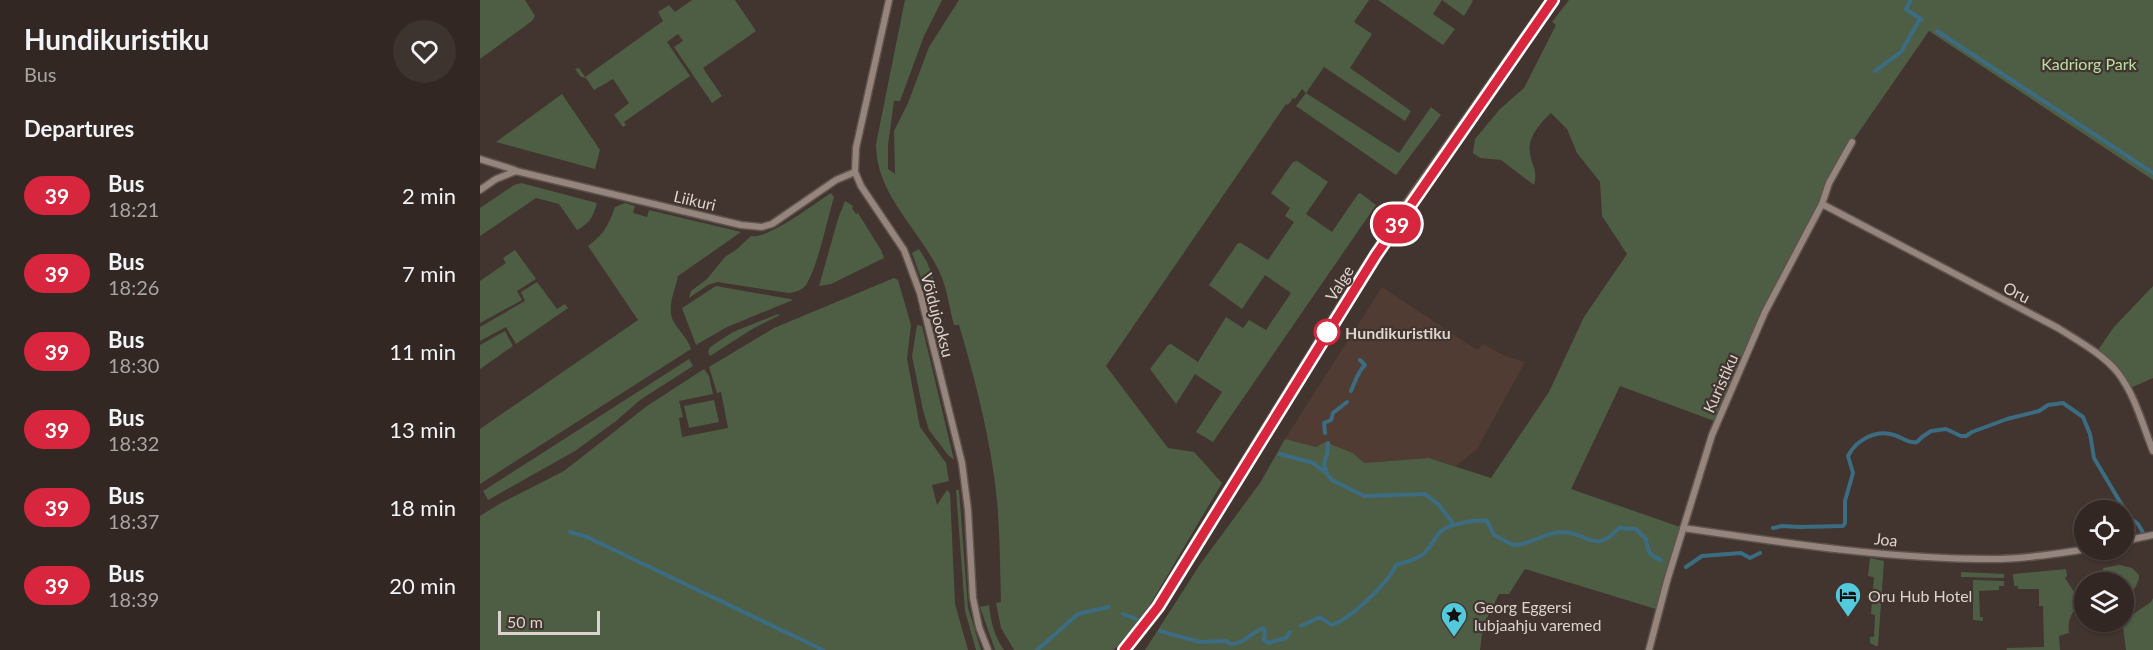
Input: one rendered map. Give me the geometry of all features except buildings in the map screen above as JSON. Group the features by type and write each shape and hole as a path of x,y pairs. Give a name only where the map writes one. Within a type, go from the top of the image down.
{"street":[{"path":"855,172 856,148 889,0"},
{"name":"Valge","path":"1124,650 1158,607 1354,289 1400,219 1553,0"},
{"name":"Kuristiku","path":"1649,650 1712,435 1766,312 1822,204 1829,183 1852,142"},
{"name":"Liikuri","path":"480,159 516,171 741,225 762,227 772,224 836,180 855,172"},
{"path":"480,190 496,179 516,171"},
{"name":"Võidujooksu","path":"855,172 865,193 904,250 920,293 964,472 973,598 979,627 988,650"},
{"name":"Oru","path":"1822,204 2058,328 2095,352 2118,372 2128,389 2153,451"},
{"name":"Joa","path":"1683,528 1802,544 1922,556 1993,559 2074,550"},
{"path":"2134,539 2153,534"}],"shaded area":[{"path":"1382,287 1477,350 1483,344 1505,356 1525,362 1477,449 1456,466 1429,458 1364,463 1353,453 1325,442 1316,447 1285,439"}],"green space":[{"path":"480,0 525,0 535,16 532,21 480,59"},
{"path":"692,0 735,0 756,31 703,68 722,96 712,103 674,47 683,41 678,34 667,42 690,76 624,122 626,125 623,127 614,115 629,103 613,79 594,90 586,78 581,77 575,69 579,68 585,77 663,21 658,12 669,5 675,12"},
{"path":"905,0 942,0 924,36 900,101 894,101 888,145 888,169 895,174 894,131 908,103 929,47 959,0 1369,0 1354,22 1372,34 1350,68 1411,111 1405,121 1324,67 1306,93 1302,89 1295,99 1293,98 1288,105 1286,104 1106,366 1168,448 1194,452 1222,483 1144,615 1122,643 1113,650 1014,650 1001,628 996,603 1001,602 997,500 987,434 971,368 959,325 954,325 942,277 890,195 878,162 876,144"},
{"path":"1378,0 1442,0 1433,14 1455,29 1443,45"},
{"path":"1442,0 1472,0 1473,1 1464,16"},
{"name":"Kadriorg Park","path":"1569,0 2153,0 2153,180 1929,31 1852,142 1776,290 1717,422 1620,386 1571,489 1683,528 1659,610 1525,569 1509,594 1499,594 1483,626 1480,650 1145,650 1201,563 1260,483 1285,439 1316,447 1325,442 1353,453 1364,463 1429,458 1491,478 1549,392 1584,317 1627,254 1602,216 1600,182 1577,153 1567,129 1551,113 1539,126 1531,142 1530,153 1535,172 1534,185 1501,160 1480,158 1473,153 1475,139 1500,109 1524,88 1556,25 1552,22"},
{"path":"1306,93 1399,153 1431,107 1441,115 1396,175 1296,106"},
{"path":"562,94 600,150 595,169 496,142"},
{"path":"1297,161 1328,182 1306,214 1332,232 1358,194 1360,193 1376,205 1213,442 1196,432 1222,392 1195,374 1176,404 1150,369 1171,344 1198,362 1226,317 1243,328 1249,320 1266,330 1291,293 1265,275 1242,309 1209,285 1238,243 1268,260 1294,222 1285,216 1290,208 1271,193 1293,162"},
{"path":"521,183 597,203 588,222 577,230 559,204 536,198 480,236 480,208 514,185"},
{"path":"831,193 834,197 818,255 810,277 803,288 789,293 717,282 708,285 689,298 691,291 707,279 725,257 751,236 758,236 779,227"},
{"path":"845,201 853,206 856,214 858,213 884,258 831,284 819,286 838,219"},
{"path":"625,203 635,206 633,213 647,217 649,210 741,232 678,276 671,307 672,319 691,349 480,484 480,429 638,320 588,246 605,229 615,207"},
{"path":"919,249 927,262 936,286 925,289 912,253"},
{"path":"515,250 536,279 517,291 522,300 480,323 480,281 506,263 503,258"},
{"path":"894,278 898,280 911,325 907,359 920,427 946,463 949,481 932,485 937,505 947,490 950,493 955,604 968,650 480,650 480,516 564,471 647,406 704,369 709,376 713,394 679,401 683,417 679,418 682,437 728,428 721,392 717,393 709,367 774,328"},
{"path":"537,282 557,309 565,304 568,308 516,344 506,327 480,341 480,327 525,301 521,292"},
{"path":"716,286 793,300 727,327 696,345 682,308"},
{"path":"2153,286 2153,378 2128,389 2098,350 2114,327"},
{"path":"780,315 754,328 710,356 708,352 710,347 733,332"},
{"path":"917,325 922,326 954,460 929,430 923,410 912,356"},
{"path":"505,331 513,346 480,369 480,345"},
{"path":"689,359 693,366 640,400 575,451 488,500 483,491"},
{"path":"714,400 719,422 689,428 684,406"},
{"path":"956,490 959,490 968,608 981,650 976,650 965,611"},
{"path":"1870,558 1884,561 1878,646 1870,643 1870,637 1874,637 1875,615 1871,614 1874,577 1868,576"},
{"path":"2120,565 2132,568 2139,575 2138,582 2134,588 2134,572 2104,572 2103,568"},
{"path":"2066,569 2065,578 2074,592 2074,612 2069,623 2069,633 2059,636 2060,650 2007,650 2006,648 2044,647 2043,606 2039,606 2039,589 2018,589 2018,586 2014,586 2013,574"},
{"path":"1961,572 2004,574 2004,578 1961,577"},
{"path":"1973,580 2004,581 2004,586 1999,586 1999,590 1979,591 1980,617 1983,617 1983,621 1973,620"},
{"path":"2153,598 2153,650 2126,650 2124,632 2134,632 2134,614 2151,602"},
{"path":"989,605 994,629 1004,650 995,650 980,607"}],"waterway":[{"path":"1911,0 1906,9 1922,20"},
{"path":"1875,71 1901,52 1920,19"},
{"path":"1937,31 2153,173"},
{"path":"1351,391 1365,365 1360,360"},
{"path":"1325,433 1324,423 1331,420 1333,413 1347,402"},
{"path":"1773,528 1843,526 1845,501 1853,473 1848,456 1856,445 1867,437 1887,434 1917,442 1931,431 1946,429 1966,436 2007,419 2039,411 2048,405 2063,403 2083,417 2090,434 2094,458 2129,517 2138,524 2145,536"},
{"path":"1328,443 1324,464 1332,480 1364,496 1425,494 1439,505 1454,525"},
{"path":"1280,454 1313,463 1326,473"},
{"path":"1301,626 1320,617 1331,625 1339,622 1358,609 1377,591 1396,565 1420,556 1441,531 1464,523 1487,521 1494,535 1513,545 1557,532 1572,533 1597,541 1611,536 1619,528 1636,529 1646,539 1647,547 1654,557 1661,560"},
{"path":"570,532 587,537 823,650"},
{"path":"1686,567 1702,556 1741,553 1750,558 1760,553"},
{"path":"1037,650 1078,614 1109,607"},
{"path":"1123,614 1136,619"},
{"path":"1160,631 1200,642 1227,641 1229,644 1243,641 1263,628 1264,640 1269,643 1286,638 1290,632"}],"bus line":[{"name":"39","path":"1124,650 1158,607 1354,289 1396,225 1553,0"}],"place":[{"name":"Hundikuristiku","path":"1327,332"},
{"name":"Oru Hub Hotel","path":"1848,618"},
{"name":"Georg Eggersi lubjaahju varemed","path":"1454,638"}]}
